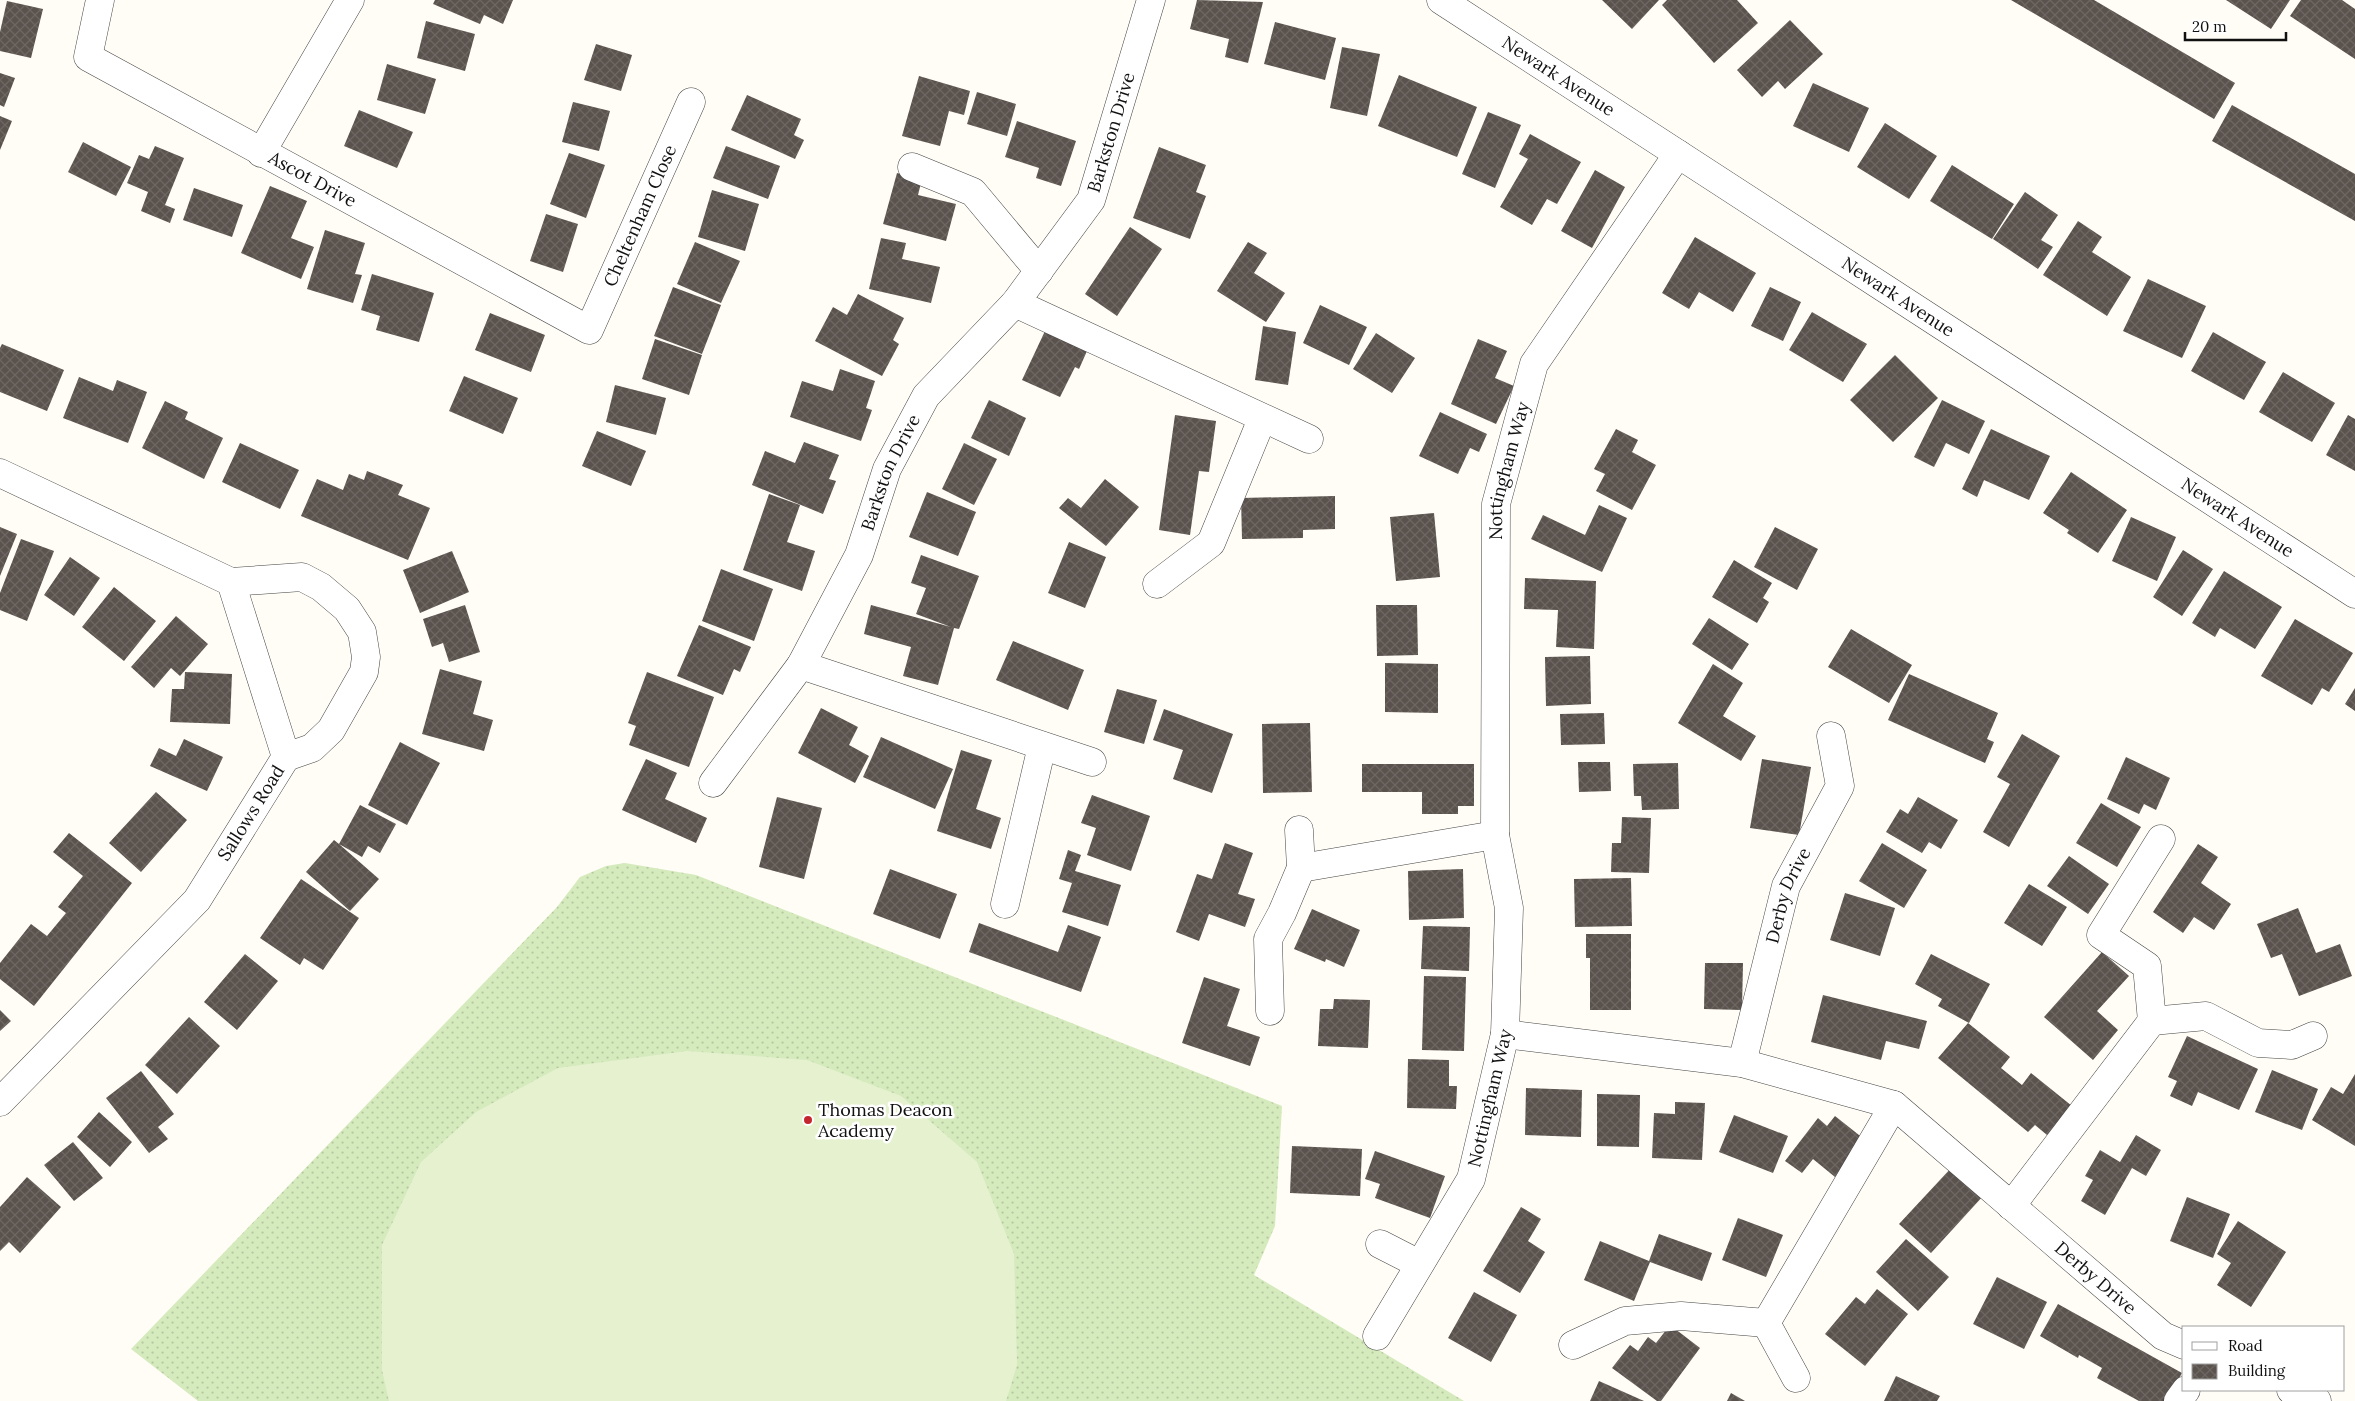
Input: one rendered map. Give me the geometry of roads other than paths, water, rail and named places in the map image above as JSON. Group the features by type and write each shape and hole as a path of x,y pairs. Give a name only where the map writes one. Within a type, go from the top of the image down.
{"street":[{"name":"Ascot Drive","path":"100,0 88,57 261,153 589,330"},
{"path":"261,153 350,0"},
{"name":"Barkston Drive","path":"713,783 801,665 860,555 887,469 926,396 1015,303 1092,200 1151,0"},
{"name":"Newark Avenue","path":"1441,0 2355,594"},
{"name":"Cheltenham Close","path":"589,330 690,102"},
{"name":"Nottingham Way","path":"1377,1336 1471,1179 1505,1034 1509,908 1495,836 1496,504 1498,494 1534,364 1678,154"},
{"path":"912,167 973,192 1039,271"},
{"path":"1015,303 1262,419 1309,439"},
{"path":"1157,584 1211,543 1262,419"},
{"path":"0,473 231,582 302,577 321,587 347,609 362,632 366,657 364,672 331,730 312,748 286,757"},
{"name":"Sallows Road","path":"0,1102 197,900 286,757 231,582"},
{"path":"801,665 1092,762"},
{"name":"Derby Drive","path":"1742,1064 1786,886 1840,786 1831,736"},
{"path":"1006,904 1042,746"},
{"path":"1270,1011 1268,938 1282,913 1301,868 1299,830"},
{"path":"1301,868 1495,836"},
{"path":"2011,1206 2152,1022 2147,966 2101,935 2162,839"},
{"path":"2152,1022 2206,1016 2258,1043 2292,1045 2313,1036"},
{"name":"Derby Drive","path":"1505,1034 1742,1064 1894,1105 2163,1336 2182,1344"},
{"path":"1766,1323 1894,1105"},
{"path":"1380,1244 1419,1264"},
{"path":"1572,1345 1625,1321 1681,1316 1766,1323"},
{"path":"1766,1323 1796,1378"},
{"path":"2293,1391 2317,1401"}],"place":[{"name":"Thomas Deacon Academy","path":"808,1120"}]}
